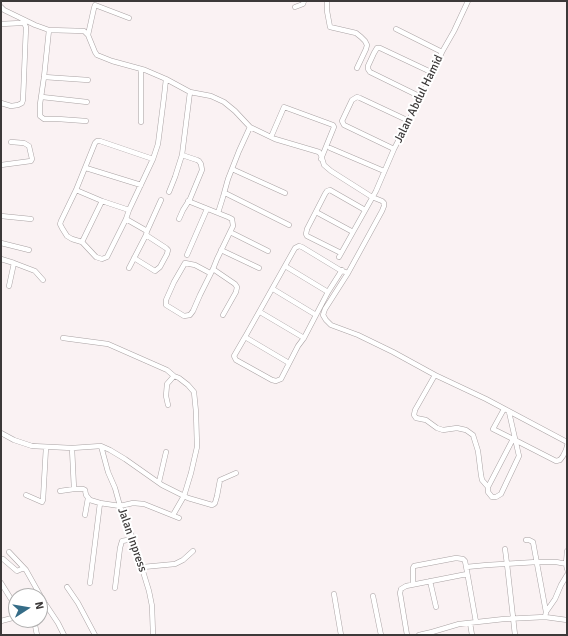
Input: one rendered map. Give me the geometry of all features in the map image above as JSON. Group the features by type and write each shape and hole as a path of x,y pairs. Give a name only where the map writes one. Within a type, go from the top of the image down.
{"street":[{"path":"295,7 303,4 304,1"},
{"path":"327,1 330,27 356,33 365,41 366,49 357,68"},
{"name":"Jalan Abdul Hamid","path":"316,212 308,226 307,236 340,255 372,197 468,1"},
{"path":"129,18 96,5 88,34 97,55 112,61 145,70 190,92 211,96 224,102 235,111 250,128 289,144 319,152 324,165 331,171 384,203 384,206 348,273 325,309 324,315 326,320 331,325 392,352 435,375 504,408 567,443"},
{"path":"1,7 4,10 49,30 84,31 88,34"},
{"path":"1,24 24,23 26,27 23,100 22,103 18,105 11,106 1,104"},
{"path":"396,29 442,52"},
{"path":"49,30 40,104 40,114 42,119 86,121"},
{"path":"421,97 370,72 368,66 374,53 378,48 380,48 433,73"},
{"path":"141,69 141,122"},
{"path":"44,76 88,80"},
{"path":"153,159 99,141 95,143 86,168 60,224 67,236 82,242 96,257 105,259 107,257 126,219 153,159 158,144 166,79"},
{"path":"169,192 182,155 190,92"},
{"path":"42,97 87,102"},
{"path":"394,150 344,125 342,121 352,100 356,97 360,98 408,122"},
{"path":"271,137 284,107 333,125 334,127 321,159"},
{"path":"218,213 228,179 250,128"},
{"path":"1,165 31,161 32,159 29,146 24,143 11,142"},
{"path":"330,148 384,171"},
{"path":"179,219 202,170 201,164 197,160 182,155"},
{"path":"86,168 141,185"},
{"path":"232,169 285,193"},
{"path":"76,190 129,210"},
{"path":"353,232 316,212 327,191 329,190 365,210"},
{"path":"224,192 289,224"},
{"path":"129,268 161,200"},
{"path":"82,242 102,201"},
{"path":"188,201 232,220 233,226 221,250 212,271 193,311 190,315 184,316 166,305 166,300 174,282 185,263 212,271 235,284 237,287 236,292 224,315"},
{"path":"187,255 207,209"},
{"path":"1,216 31,219"},
{"path":"126,219 168,250 160,267 155,271 134,258"},
{"path":"230,232 268,251"},
{"path":"1,243 29,250"},
{"path":"342,270 328,292 281,379 276,381 269,379 238,362 234,358 237,350 260,312 295,248 299,246 302,247 348,273"},
{"path":"221,250 259,268"},
{"path":"1,259 14,262 35,271 43,280"},
{"path":"10,286 14,262"},
{"path":"285,266 328,292"},
{"path":"273,288 316,315"},
{"path":"260,312 304,338"},
{"path":"63,338 108,344 167,370 188,385 194,392 198,447 184,496 173,515"},
{"path":"245,338 289,363"},
{"path":"435,375 414,415 416,418 426,420 437,428 444,430 457,428 466,430 473,435 478,451 482,480 488,487 488,492 492,497 496,497 501,494 519,456 509,412"},
{"path":"168,405 166,396 167,384 174,376"},
{"path":"504,408 494,429 556,461 560,460 563,456 567,446"},
{"path":"1,432 14,440 32,446 72,448 101,446 125,459 158,482 184,496 212,505 215,504 220,480 236,473"},
{"path":"488,487 515,440"},
{"name":"Jalan Inpress","path":"101,446 108,472 142,567 152,606 153,635"},
{"path":"26,495 42,502 43,500 46,447"},
{"path":"72,448 74,489"},
{"path":"158,482 166,452"},
{"path":"60,491 84,489 88,498 85,515"},
{"path":"88,498 100,503 120,506 133,503 144,504 179,518"},
{"path":"90,583 100,503"},
{"path":"115,588 122,541 133,539"},
{"path":"526,540 533,542 545,615"},
{"path":"505,549 515,635"},
{"path":"142,567 175,564 183,560 193,551"},
{"path":"9,552 26,570 36,588"},
{"path":"466,567 537,562 556,562 567,565 567,552"},
{"path":"414,584 412,568 419,565 463,558 465,561 476,622"},
{"path":"3,559 17,571 24,568"},
{"path":"407,635 400,591 402,587 467,574"},
{"path":"545,615 567,575"},
{"path":"430,581 436,607"},
{"path":"1,583 8,594"},
{"path":"67,587 78,602 95,635"},
{"path":"334,594 341,635"},
{"path":"373,596 381,635"},
{"path":"48,608 64,635"},
{"path":"419,635 432,634 459,624 545,615 567,620"},
{"path":"470,623 472,635"}]}
